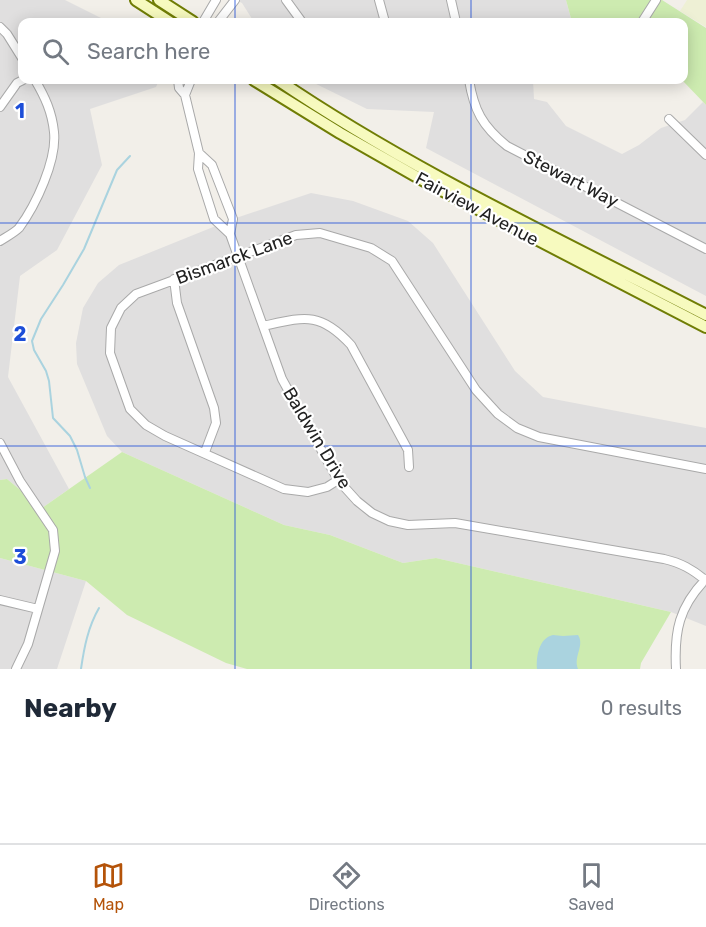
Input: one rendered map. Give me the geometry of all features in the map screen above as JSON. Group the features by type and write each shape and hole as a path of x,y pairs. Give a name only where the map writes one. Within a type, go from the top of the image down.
{"street":[{"path":"136,0 164,18"},
{"path":"159,0 187,18"},
{"path":"205,18 216,0"},
{"path":"222,18 235,0"},
{"path":"286,0 299,18"},
{"path":"379,0 384,18"},
{"path":"451,0 455,18"},
{"path":"645,18 656,0"},
{"path":"0,27 18,52"},
{"path":"0,107 18,82"},
{"path":"0,242 18,230 33,205 51,165 55,135 49,105 37,84"},
{"name":"Baldwin Drive","path":"179,84 185,95 199,153 198,169 214,219 230,234 282,379 338,480 357,501 372,513 408,525 455,523 664,559 680,562 692,568 706,580"},
{"path":"185,95 189,84"},
{"name":"Fairview Avenue","path":"260,84 340,134 426,182 706,327"},
{"name":"Fairview Avenue","path":"284,84 352,127 434,173 706,315"},
{"name":"Stewart Way","path":"471,84 478,114 490,132 507,146 706,249"},
{"path":"669,119 706,155"},
{"name":"Baldwin Drive","path":"199,153 212,165 233,219 230,234"},
{"name":"Bismarck Lane","path":"338,480 327,487 308,492 284,489 165,436 146,425 130,409 110,353 111,328 122,308 136,294 174,279 296,235 320,232 371,248 392,261 476,390 498,414 516,428 539,437 706,469"},
{"path":"174,279 177,303 214,408 216,423 205,452"},
{"path":"263,326 303,317 326,323 341,333 351,345 408,450 409,467"},
{"path":"0,443 20,481 53,530 54,551 28,644 16,669"},
{"path":"676,669 675,644 679,621 690,596 706,580"},
{"path":"0,600 38,609"}],"shaded area":[{"path":"0,0 65,0 101,18 18,18 18,84 157,84 156,87 90,109 102,165 57,250 20,276 8,377 69,489 42,508 7,479 0,480"},
{"path":"236,0 566,0 571,18 251,18 242,3"},
{"path":"316,84 533,84 534,99 547,102 566,126 622,154 639,145 661,128 685,120 703,102 706,105 706,296 426,148 434,112 367,109"},
{"path":"311,193 353,201 408,221 433,243 515,371 543,397 706,428 706,626 671,612 436,558 403,563 330,535 284,525 122,452 107,436 77,364 76,343 83,308 98,283 119,265 233,219"},
{"path":"0,558 86,581 57,669 0,669"}],"green space":[{"path":"566,0 662,0 706,28 706,105 686,84 688,84 688,18 571,18"},
{"path":"687,0 706,0 706,27 680,11"},
{"path":"122,452 284,525 330,535 403,563 436,558 671,612 641,663 640,669 247,669 226,663 127,615 86,581 0,558 0,480 7,479 42,508"}],"water":[{"path":"553,635 578,635 580,643 578,669 537,669 538,653 542,644 544,640"}],"waterway":[{"path":"90,488 70,436 53,418 49,381 32,341 41,319 84,249 117,170 130,156"},
{"path":"81,669 87,638 99,608"}]}
